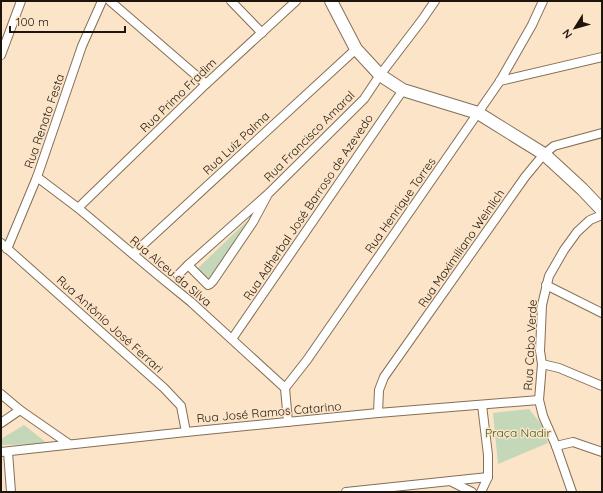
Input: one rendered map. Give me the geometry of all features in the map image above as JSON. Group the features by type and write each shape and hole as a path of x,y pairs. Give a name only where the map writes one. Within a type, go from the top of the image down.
{"street":[{"path":"1,55 21,1"},
{"name":"Rua Renato Festa","path":"4,246 37,177 82,46 102,1"},
{"path":"110,1 206,84"},
{"path":"231,1 262,33"},
{"name":"Rua Primo Fradim","path":"78,208 206,84 296,1"},
{"path":"331,1 356,49 380,75 403,90 478,113 544,154 582,189 602,210"},
{"name":"Rua Francisco Amaral","path":"178,275 268,194 360,103 435,1"},
{"name":"Rua Henrique Torres","path":"285,388 307,360 500,81 532,26 543,1"},
{"name":"Rua Luiz Palma","path":"133,254 356,49"},
{"path":"500,81 602,58"},
{"name":"Rua Adherbal José Barroso de Azevedo","path":"232,339 403,90"},
{"name":"Rua Maximiliano Weinlich","path":"378,413 379,390 384,377 525,177 544,154 554,146 602,133"},
{"name":"Rua Alceu da Silva","path":"37,177 78,208 133,254 232,339 285,388"},
{"name":"Rua Francisco Amaral","path":"188,265 208,285 210,284 253,222 268,194"},
{"name":"Rua Cabo Verde","path":"572,492 556,446 543,416 539,400 542,364 540,351 542,305 546,285 556,262 577,232 590,220 602,215"},
{"name":"Rua Antônio José Ferrari","path":"4,246 181,406 186,432"},
{"path":"546,285 602,313"},
{"path":"542,364 559,368 602,386"},
{"path":"285,388 288,422"},
{"path":"1,394 20,410 69,444"},
{"name":"Rua José Ramos Catarino","path":"4,452 69,444 378,413 539,400"},
{"path":"481,492 488,477 488,455 482,405"},
{"path":"1,423 20,410"},
{"path":"556,446 572,442 602,452"},
{"path":"4,452 11,492"},
{"path":"346,492 488,477"},
{"path":"452,482 472,492"}],"green space":[{"path":"247,221 209,284 196,270"},
{"name":"Praça Nadir","path":"529,409 541,424 548,443 498,464 493,413"},
{"path":"24,425 48,444 1,445 1,439"}]}
